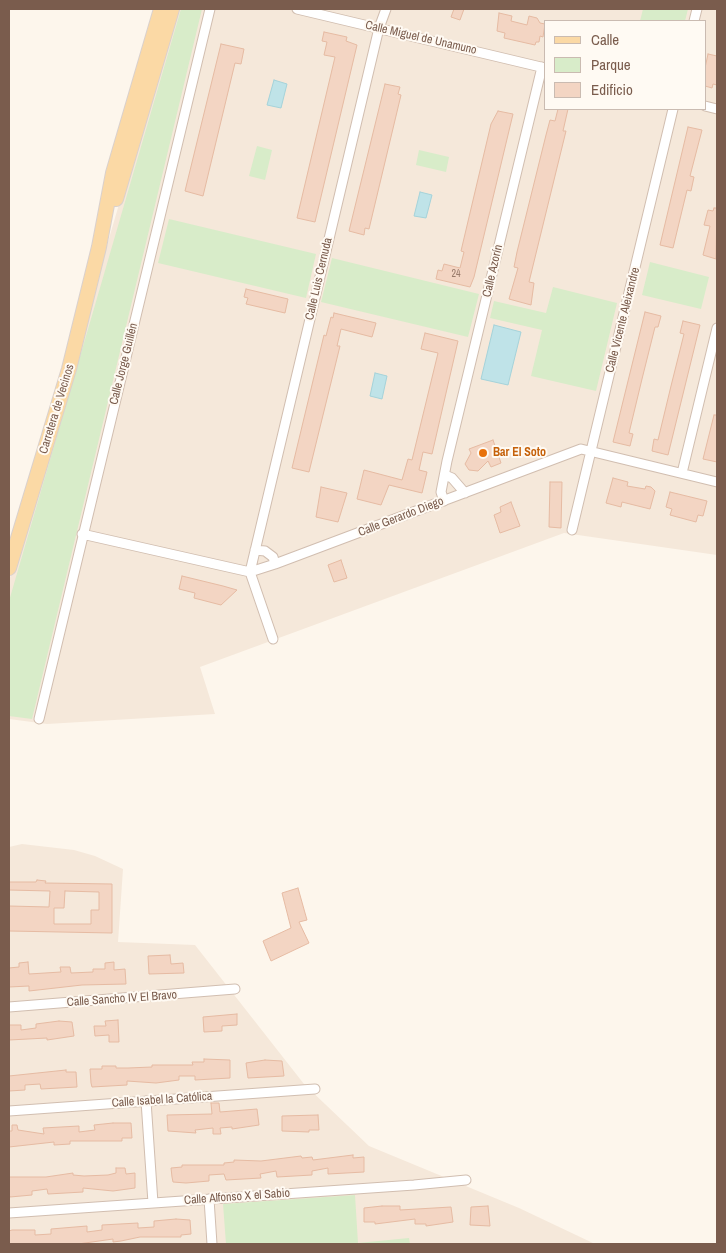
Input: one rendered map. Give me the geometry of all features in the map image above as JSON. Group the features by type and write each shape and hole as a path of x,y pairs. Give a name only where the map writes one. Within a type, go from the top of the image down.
{"main road":[{"path":"150,60 161,9"},
{"path":"150,60 167,9"},
{"path":"150,60 172,9"},
{"path":"150,60 178,9"},
{"name":"Carretera de Vecinos","path":"9,568 69,369 99,247 112,210 150,60"}],"street":[{"name":"Calle Jorge Guillén","path":"39,719 82,534 210,9"},
{"name":"Calle Miguel de Unamuno","path":"297,9 543,68"},
{"name":"Calle Luis Cernuda","path":"273,639 250,572 379,28 386,9"},
{"name":"Calle Azorín","path":"444,500 441,492 543,68"},
{"name":"Calle Vicente Aleixandre","path":"572,530 673,110"},
{"path":"682,473 717,328"},
{"name":"Calle Gerardo Diego","path":"250,572 581,450 717,482"},
{"path":"445,475 452,478 465,493"},
{"path":"82,534 250,572"},
{"path":"254,550 265,551 273,557 275,564"},
{"name":"Calle Sancho IV El Bravo","path":"9,1007 235,989"},
{"name":"Calle Isabel la Católica","path":"9,1110 315,1089"},
{"path":"146,1101 153,1203"},
{"name":"Calle Alfonso X el Sabio","path":"9,1213 466,1180"},
{"path":"209,1199 212,1244"}],"shaded area":[{"path":"176,9 717,9 717,555 564,533 200,667 215,714 47,724 9,719 9,581"},
{"path":"22,844 74,850 95,856 123,869 118,942 195,945 304,1084 369,1146 519,1208 595,1244 9,1244 9,847"}],"green space":[{"path":"181,9 202,9 32,719 9,716 9,601"},
{"path":"643,9 688,9 685,20 640,20"},
{"path":"257,146 272,150 265,180 249,176"},
{"path":"419,150 449,157 446,172 416,165"},
{"path":"169,219 316,254 306,298 158,263"},
{"path":"332,258 479,294 468,337 321,302"},
{"path":"650,262 709,277 701,309 642,295"},
{"path":"553,287 617,303 596,391 531,376 542,330 490,318 494,301 546,313"},
{"path":"355,1195 358,1243 409,1238 410,1244 226,1244 223,1204"}],"water":[{"path":"274,80 287,84 281,108 267,105"},
{"path":"420,192 432,195 426,218 414,216"},
{"path":"494,325 521,332 508,385 481,379"},
{"path":"375,373 387,376 382,399 370,396"}],"building":[{"path":"454,9 464,9 460,20 451,17"},
{"path":"499,13 512,16 511,21 527,25 529,16 537,18 540,23 544,24 543,37 540,36 539,42 536,42 535,45 504,38 505,33 497,31"},
{"path":"324,32 347,37 346,41 357,45 315,222 297,218 335,57 324,55 327,42 322,41"},
{"path":"221,44 244,49 241,64 235,63 203,196 185,191"},
{"path":"708,54 717,56 717,85 713,84 712,88 706,86"},
{"path":"385,84 400,87 398,94 401,95 369,229 365,228 364,235 349,231"},
{"path":"558,110 568,110 563,131 566,131 529,282 534,283 531,305 509,299 518,268 514,267 517,252 546,135 550,120 555,121"},
{"path":"498,111 513,114 474,277 470,287 436,279 438,270 442,271 444,264 460,268 464,252 461,251 491,124"},
{"path":"688,127 702,130 690,176 694,177 691,191 687,190 673,248 660,245"},
{"path":"714,208 717,208 716,259 703,255 710,226 704,225 708,210 713,211"},
{"path":"246,289 288,299 285,313 246,304 248,298 244,297"},
{"path":"645,312 661,316 658,327 655,327 629,433 633,434 630,446 613,442"},
{"path":"334,313 376,323 372,337 341,329 337,346 340,346 309,472 292,468 324,335 326,336 331,317 333,318"},
{"path":"683,321 700,325 668,455 652,451 654,439 658,440 684,334 680,333"},
{"path":"425,333 458,341 432,454 423,452 419,470 427,472 422,493 389,485 381,505 357,499 364,470 402,480 408,459 412,460 438,353 421,349"},
{"path":"714,415 717,415 717,462 703,459"},
{"path":"493,440 501,463 491,467 488,461 478,471 469,470 465,464 471,453 469,449"},
{"path":"613,478 628,482 627,486 645,489 646,486 651,487 655,491 650,509 622,502 621,507 606,503"},
{"path":"550,482 562,482 561,528 549,527"},
{"path":"321,487 347,493 338,522 316,517"},
{"path":"670,492 707,501 703,516 698,515 696,522 670,515 672,509 666,507"},
{"path":"511,502 520,526 500,533 494,515 501,512 500,507"},
{"path":"341,560 347,578 334,582 328,565"},
{"path":"182,576 237,590 221,605 194,598 195,593 179,589"},
{"path":"37,880 46,881 45,883 112,884 112,933 9,931 9,906 49,907 50,891 9,890 9,882 36,882","holes":["65,891 99,892 99,910 91,910 91,924 54,924 54,908 64,908"]},
{"path":"298,888 307,920 299,922 309,943 271,961 263,941 291,928 282,893"},
{"path":"170,955 171,964 183,963 184,973 149,974 148,956"},
{"path":"28,962 29,974 61,972 60,967 70,967 71,973 93,972 93,969 105,969 105,963 114,962 114,970 125,969 126,984 82,985 29,991 29,986 9,987 9,968 19,967 19,963"},
{"path":"237,1014 237,1025 222,1026 222,1031 204,1032 203,1017"},
{"path":"118,1020 119,1042 109,1042 109,1035 95,1036 94,1026 106,1026 105,1021"},
{"path":"59,1021 72,1022 74,1036 47,1040 47,1038 9,1040 9,1025 21,1025 21,1030 36,1028 36,1024"},
{"path":"204,1059 230,1060 230,1078 195,1080 195,1076 179,1076 179,1080 156,1083 127,1081 127,1085 92,1087 91,1083 90,1069 102,1069 102,1066 128,1068 152,1067 152,1065 193,1065 192,1062 204,1062"},
{"path":"265,1060 282,1061 284,1076 248,1078 246,1063"},
{"path":"66,1070 66,1072 76,1072 77,1087 41,1089 40,1084 25,1085 25,1090 9,1091 9,1076"},
{"path":"211,1103 219,1103 220,1112 257,1109 259,1125 232,1129 232,1127 220,1128 221,1134 213,1134 213,1128 195,1130 196,1133 168,1131 167,1115 212,1114"},
{"path":"318,1115 319,1130 309,1130 309,1132 282,1131 282,1116"},
{"path":"131,1123 132,1138 122,1138 122,1141 70,1141 70,1144 54,1145 54,1142 9,1147 9,1131 12,1131 12,1125 17,1125 18,1130 44,1134 43,1128 79,1126 79,1132 95,1130 94,1125"},
{"path":"353,1155 353,1158 364,1157 364,1172 328,1174 328,1168 312,1171 312,1175 277,1177 276,1171 260,1174 261,1178 226,1180 224,1174 209,1175 209,1181 186,1183 173,1182 171,1168 182,1167 182,1165 224,1165 224,1163 234,1162 234,1160 261,1161 301,1156 302,1158 312,1157 313,1160"},
{"path":"116,1168 125,1168 126,1174 135,1173 135,1188 113,1191 83,1188 83,1192 48,1194 47,1189 32,1191 32,1195 10,1197 9,1194 9,1177 46,1177 73,1173 73,1175 84,1176 108,1175 116,1173"},
{"path":"400,1206 400,1210 451,1207 453,1222 426,1226 426,1224 415,1224 415,1219 375,1224 375,1222 364,1222 364,1208"},
{"path":"488,1206 490,1226 470,1225 471,1207"},
{"path":"190,1220 191,1234 181,1235 181,1237 140,1237 113,1242 113,1239 78,1244 9,1244 9,1231 12,1230 35,1230 35,1235 51,1234 51,1229 87,1226 87,1232 102,1230 102,1225 138,1223 138,1228 154,1227 154,1221"}],"place":[{"name":"Bar El Soto","path":"483,453"}]}
